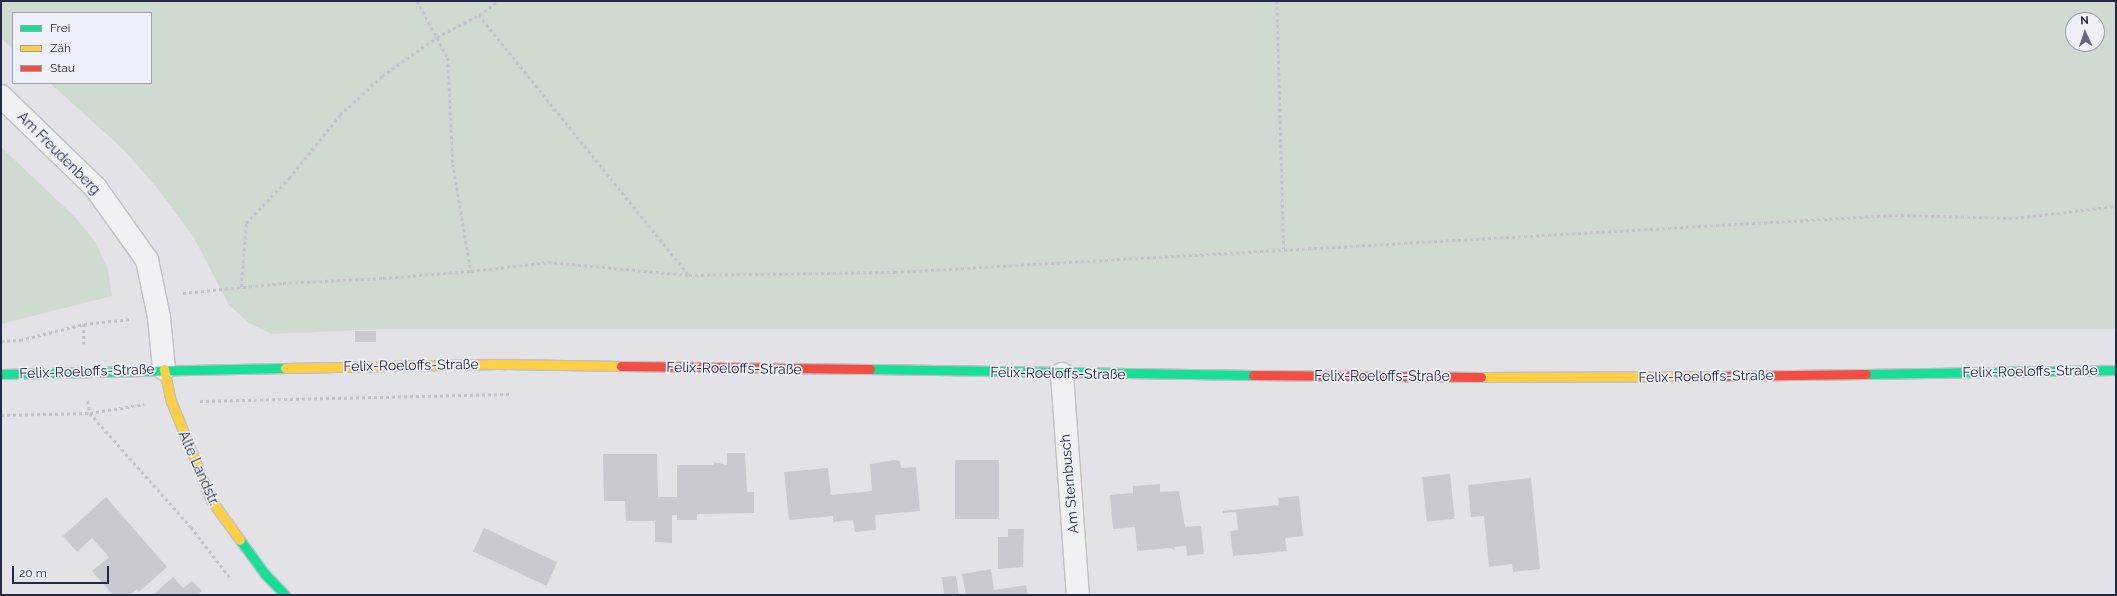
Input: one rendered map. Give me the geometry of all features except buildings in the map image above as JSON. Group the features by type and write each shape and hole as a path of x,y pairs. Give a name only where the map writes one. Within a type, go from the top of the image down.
{"street":[{"name":"Am Freudenberg","path":"1,96 94,186 148,260 157,306 164,369"},
{"name":"Felix-Roeloffs-Straße","path":"1,374 84,370 498,364 1062,374 1635,377 2116,370"},
{"name":"Alte Landstr.","path":"164,369 171,402 195,465 211,500 260,568 285,595"},
{"name":"Am Sternbusch","path":"1062,374 1078,595"}],"path":[{"path":"417,1 448,58 453,164 471,271"},
{"path":"241,287 246,223 289,178 340,115 382,76 437,37 479,15 498,1"},
{"path":"1278,1 1284,249"},
{"path":"479,15 689,275"},
{"path":"1,341 20,340 241,287 471,271 548,262 689,275 894,272 1895,215 2015,218 2116,206"},
{"path":"84,324 84,370 90,413 190,528 234,583"},
{"path":"1,415 90,413"}],"shaded area":[{"path":"1,1 2116,1 2116,329 386,329 272,334 249,323 229,305 194,238 158,189 124,150 51,84 152,84 152,12 12,12 12,48 1,38"},
{"path":"1,147 76,218 96,243 108,270 112,296 1,324"}],"traffic: fast":[{"path":"1,374 285,368"},
{"path":"870,369 1253,375"},
{"path":"1866,374 2116,370"},
{"path":"240,540 265,574 285,595"}],"traffic: slow":[{"path":"285,368 498,364 621,366"},
{"path":"164,369 171,401 211,500 240,540"},
{"path":"1481,377 1716,376"}],"traffic: jam":[{"path":"621,366 870,369"},
{"path":"1716,376 1866,374"},
{"path":"1253,375 1481,377"}]}
